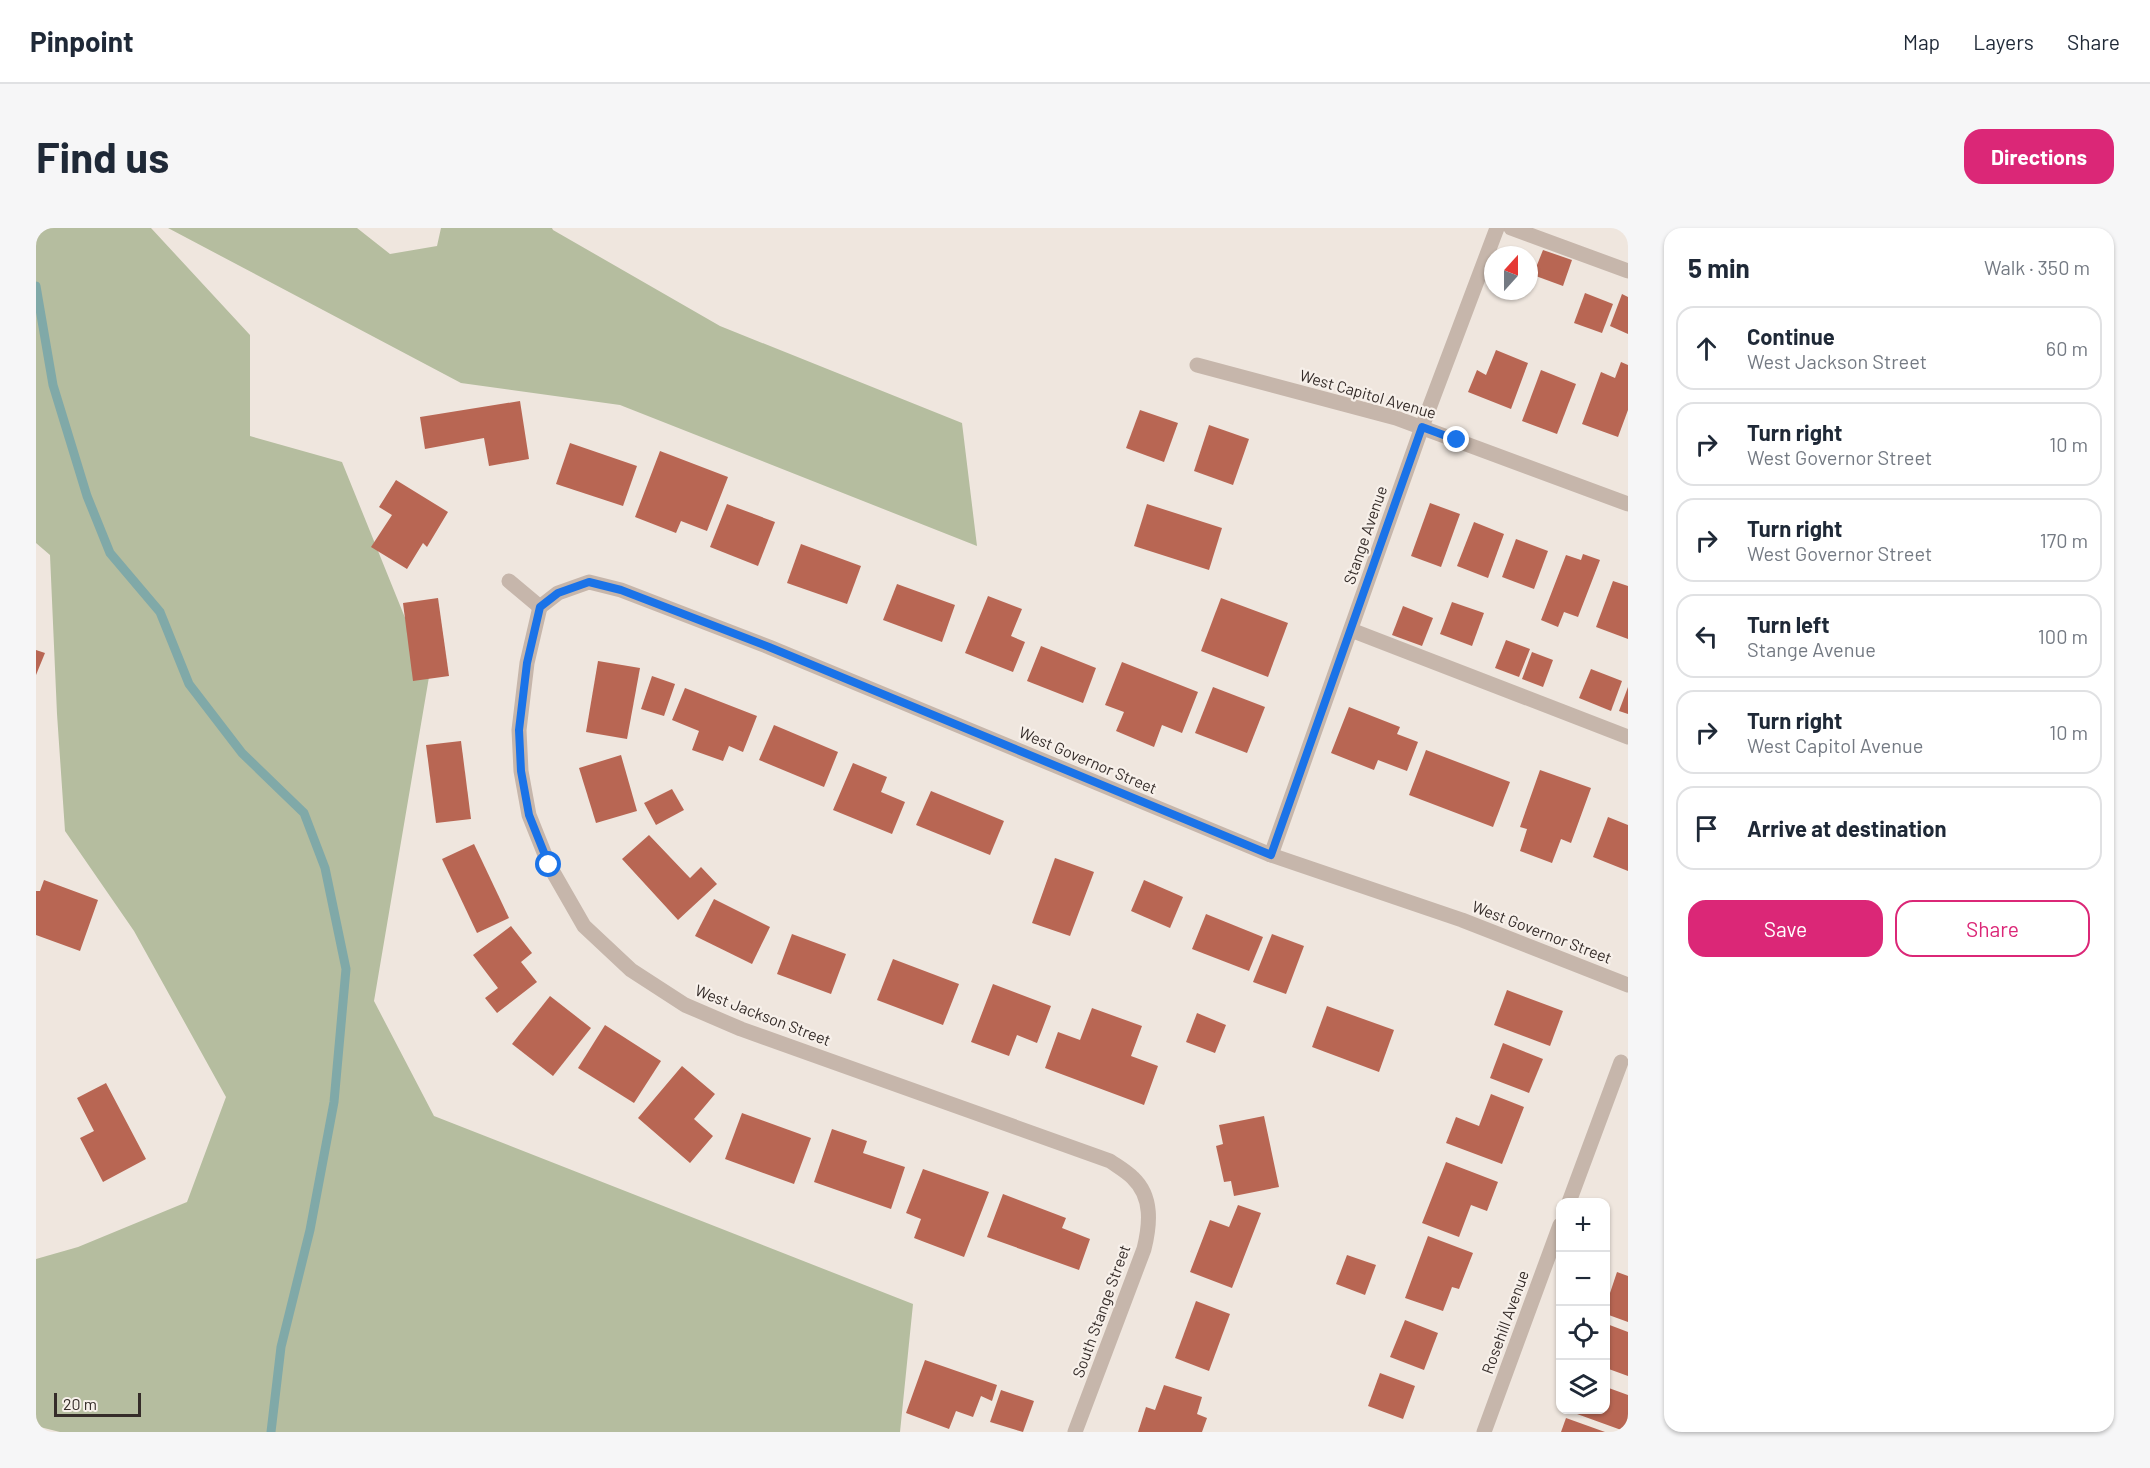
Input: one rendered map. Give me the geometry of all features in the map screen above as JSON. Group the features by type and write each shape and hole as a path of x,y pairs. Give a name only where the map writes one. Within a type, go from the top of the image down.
{"street":[{"name":"Stange Avenue","path":"1271,855 1422,427 1497,228"},
{"path":"1511,228 1628,271"},
{"name":"West Capitol Avenue","path":"1197,365 1396,418 1628,504"},
{"path":"509,581 540,607"},
{"name":"West Governor Street","path":"540,607 558,593 589,582 621,590 769,647 1271,855 1462,920 1628,985"},
{"name":"West Jackson Street","path":"540,607 527,663 519,730 521,771 529,815 549,865 584,926 631,970 685,1005 741,1029 1110,1161 1134,1179 1147,1201"},
{"path":"1351,630 1628,737"},
{"path":"1571,1198 1621,1062"},
{"name":"South Stange Street","path":"1075,1432 1144,1249 1149,1226 1147,1201"},
{"name":"Rosehill Avenue","path":"1484,1432 1556,1236"}],"green space":[{"path":"36,228 151,228 250,335 250,436 342,462 429,677 374,1001 434,1116 913,1304 900,1432 60,1432 36,1426 36,1259 78,1247 187,1202 226,1097 134,931 65,831 50,555 36,543"},
{"path":"168,228 357,228 390,254 437,246 441,228 552,228 720,326 962,423 977,546 620,405 461,383"}],"building":[{"path":"1543,250 1572,260 1563,286 1538,277 1538,262"},
{"path":"1585,293 1613,304 1602,333 1574,323"},
{"path":"1622,294 1628,297 1628,334 1610,326"},
{"path":"1496,350 1528,363 1511,409 1468,392 1477,370 1486,375"},
{"path":"1621,362 1628,365 1628,410 1618,437 1582,424 1601,372 1615,378"},
{"path":"1541,370 1576,384 1557,434 1522,421"},
{"path":"520,401 529,459 489,466 484,438 425,449 420,417"},
{"path":"1140,410 1178,423 1164,462 1126,448"},
{"path":"1209,425 1249,439 1233,485 1194,471"},
{"path":"570,443 637,466 623,506 556,484"},
{"path":"660,451 728,477 707,531 681,521 676,533 635,517"},
{"path":"396,480 448,512 427,547 423,543 407,569 371,547 392,515 379,507"},
{"path":"1430,503 1460,514 1441,567 1411,556"},
{"path":"727,504 775,522 758,566 710,547"},
{"path":"1147,504 1222,528 1209,570 1134,546"},
{"path":"1474,522 1504,534 1488,578 1457,566"},
{"path":"1516,539 1548,551 1534,589 1502,577"},
{"path":"801,544 861,566 847,604 787,583"},
{"path":"1583,554 1600,560 1578,617 1564,612 1558,627 1541,620 1566,555 1581,560"},
{"path":"1613,581 1628,586 1628,639 1596,627"},
{"path":"897,584 955,605 942,642 883,620"},
{"path":"988,596 1022,609 1011,636 1025,642 1013,672 965,653"},
{"path":"438,598 449,676 413,681 403,603"},
{"path":"1221,598 1288,623 1268,677 1201,651"},
{"path":"1452,602 1484,613 1472,646 1440,634"},
{"path":"1403,606 1433,618 1422,646 1392,635"},
{"path":"1506,640 1530,649 1519,677 1495,668"},
{"path":"1041,646 1096,668 1083,703 1027,681"},
{"path":"36,650 45,653 36,675"},
{"path":"1532,652 1553,660 1543,687 1522,679"},
{"path":"598,661 640,668 627,739 586,732"},
{"path":"1122,662 1198,692 1182,733 1162,725 1154,747 1116,731 1124,712 1105,705"},
{"path":"1591,669 1622,681 1611,711 1579,698"},
{"path":"652,676 675,684 664,716 641,709"},
{"path":"1213,687 1265,707 1247,753 1195,733"},
{"path":"1628,687 1628,714 1619,711"},
{"path":"685,688 757,716 743,752 729,746 723,761 692,750 699,731 672,720"},
{"path":"1349,707 1400,727 1397,734 1418,742 1407,771 1378,760 1374,770 1331,753"},
{"path":"774,725 838,752 824,787 759,760"},
{"path":"461,741 471,819 436,823 426,745"},
{"path":"1426,750 1510,782 1493,827 1409,795"},
{"path":"621,755 637,811 596,823 579,768"},
{"path":"853,763 887,777 881,792 905,802 892,834 833,810"},
{"path":"1540,770 1591,788 1571,843 1561,839 1552,863 1520,851 1527,829 1520,827"},
{"path":"672,789 684,810 656,825 644,803"},
{"path":"931,791 1004,821 990,855 916,825"},
{"path":"1608,817 1628,825 1628,871 1593,857"},
{"path":"649,835 690,878 701,867 717,884 678,920 622,859"},
{"path":"474,844 509,918 477,933 442,859"},
{"path":"1055,858 1094,872 1070,936 1032,923"},
{"path":"44,880 98,900 80,951 36,935 36,891 40,891"},
{"path":"1144,880 1183,897 1170,928 1131,911"},
{"path":"714,899 770,927 752,964 695,936"},
{"path":"1206,914 1263,937 1249,971 1192,949"},
{"path":"511,926 532,953 521,962 537,982 497,1013 485,998 498,988 473,955"},
{"path":"792,934 846,954 831,994 777,974"},
{"path":"1272,934 1304,946 1286,994 1253,982"},
{"path":"893,959 959,984 943,1025 877,1000"},
{"path":"993,984 1051,1006 1037,1043 1017,1035 1009,1056 971,1042"},
{"path":"1507,990 1563,1011 1550,1046 1494,1025"},
{"path":"550,996 591,1028 553,1076 512,1044"},
{"path":"1327,1006 1394,1030 1379,1072 1312,1047"},
{"path":"1092,1008 1142,1026 1131,1056 1158,1066 1144,1105 1045,1068 1058,1032 1080,1040"},
{"path":"1197,1013 1226,1025 1215,1053 1186,1042"},
{"path":"605,1025 661,1061 634,1103 578,1068"},
{"path":"1503,1043 1543,1059 1529,1093 1490,1078"},
{"path":"682,1066 715,1094 694,1119 713,1136 690,1163 638,1118"},
{"path":"106,1083 146,1159 103,1182 80,1138 94,1131 77,1098"},
{"path":"1491,1094 1524,1107 1502,1164 1446,1143 1456,1117 1479,1126"},
{"path":"742,1113 811,1138 794,1184 725,1159"},
{"path":"1264,1116 1279,1187 1234,1196 1231,1181 1224,1182 1216,1146 1223,1144 1219,1125"},
{"path":"832,1129 867,1141 863,1153 905,1167 891,1209 814,1182"},
{"path":"1446,1162 1498,1182 1487,1211 1471,1205 1459,1237 1422,1223"},
{"path":"923,1169 989,1192 964,1257 914,1238 921,1219 906,1213"},
{"path":"1003,1194 1066,1218 1062,1228 1090,1239 1079,1270 987,1237"},
{"path":"1238,1205 1261,1213 1232,1288 1190,1272 1210,1220 1229,1227"},
{"path":"1428,1236 1473,1253 1459,1289 1452,1287 1443,1311 1405,1298"},
{"path":"1347,1255 1376,1265 1365,1295 1336,1284"},
{"path":"1617,1272 1628,1276 1628,1322 1610,1315 1610,1293"},
{"path":"1196,1301 1230,1314 1209,1371 1175,1358"},
{"path":"1405,1320 1438,1333 1424,1370 1390,1357"},
{"path":"1610,1325 1628,1332 1628,1376 1610,1369"},
{"path":"925,1360 997,1385 992,1401 981,1396 973,1417 956,1411 949,1429 906,1413"},
{"path":"1380,1373 1415,1386 1403,1419 1368,1406"},
{"path":"1164,1385 1202,1397 1197,1414 1207,1418 1202,1432 1138,1432 1146,1407 1155,1410"},
{"path":"1610,1388 1628,1395 1628,1420 1624,1431 1577,1414 1610,1414"},
{"path":"1001,1390 1034,1401 1023,1432 990,1422"},
{"path":"1566,1418 1605,1432 1561,1432"}],"waterway":[{"path":"36,286 53,385 87,496 110,553 160,612 189,684 242,753 304,813 325,868 346,969 334,1102 310,1230 281,1347 271,1432"}],"route":[{"path":"549,865 529,815 521,771 519,730 527,663 540,607 558,593 589,582 621,590 769,647 1271,855 1422,427 1457,440"}]}
